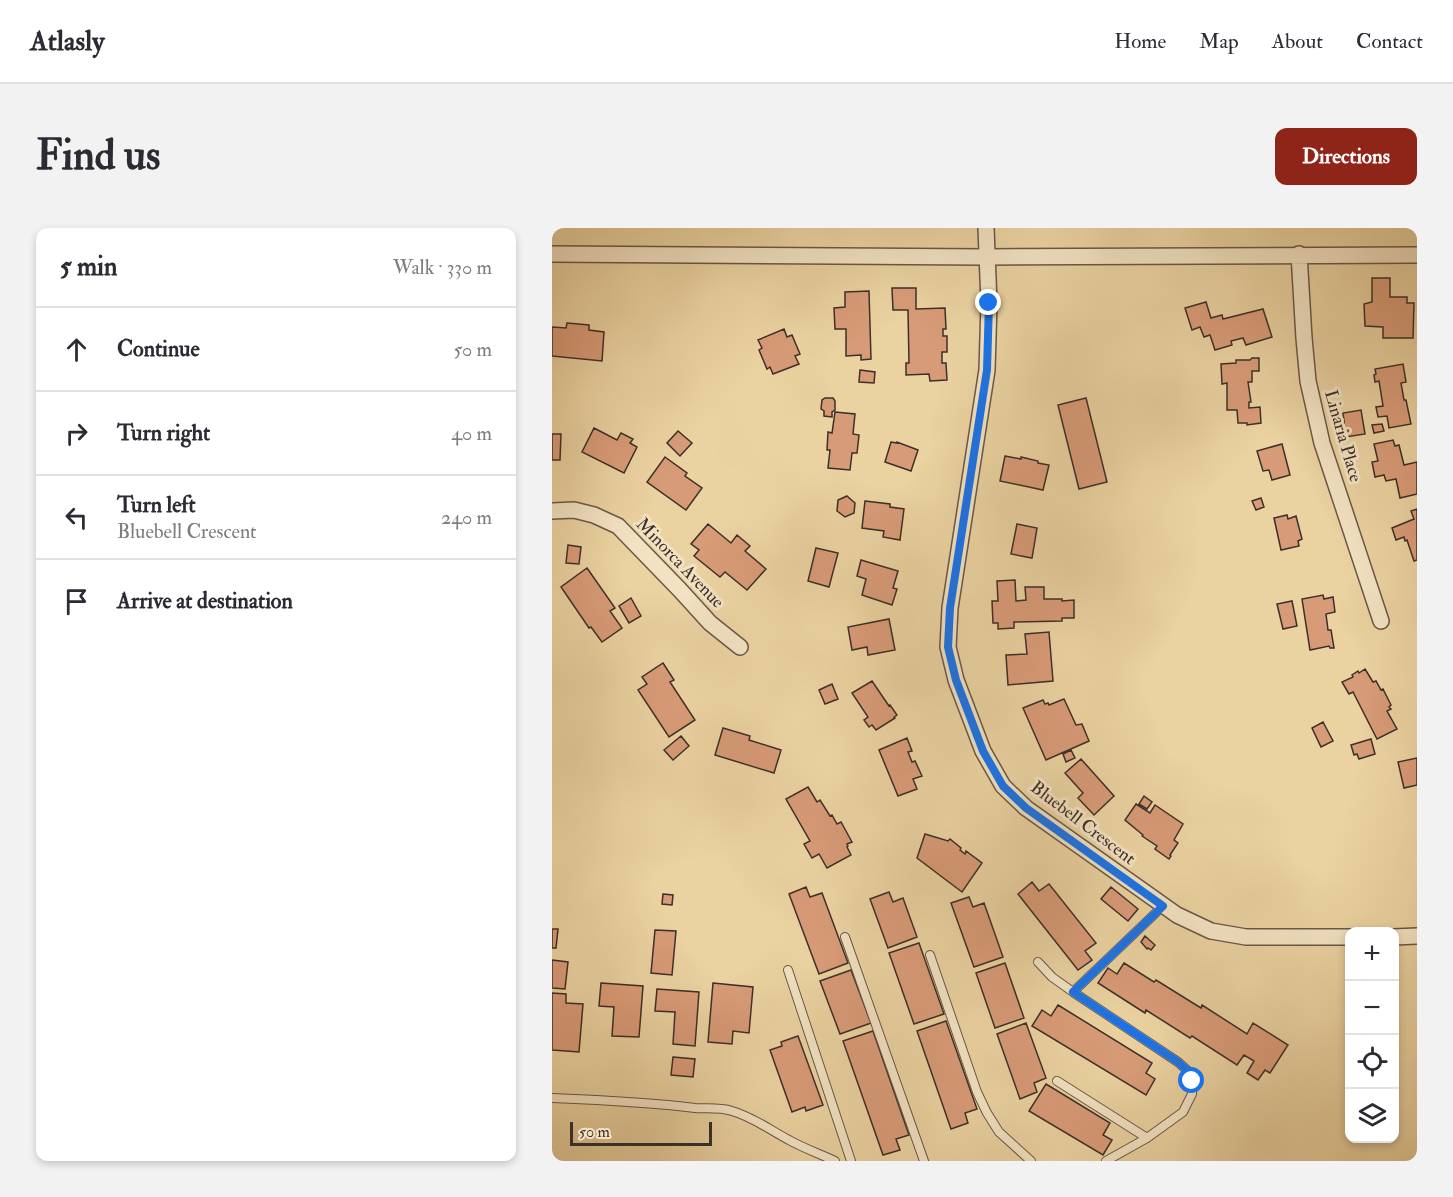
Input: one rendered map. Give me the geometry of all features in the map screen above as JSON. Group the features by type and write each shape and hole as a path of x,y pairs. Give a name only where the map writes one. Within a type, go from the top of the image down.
{"street":[{"name":"Bluebell Crescent","path":"986,228 989,303 987,370 950,608 948,647 956,680 983,751 1003,786 1026,808 1177,915 1211,931 1246,937 1345,937"},
{"path":"552,254 1417,255"},
{"name":"Linaria Place","path":"1299,254 1308,381 1323,443 1381,621"},
{"name":"Minorca Avenue","path":"552,511 574,510 594,515 618,526 710,623 740,647"},
{"path":"1399,937 1417,936"}],"lane":[{"path":"1073,992 1163,906"},
{"path":"845,937 924,1161"},
{"path":"930,955 987,1113 999,1132 1031,1161"},
{"path":"1038,962 1073,992 1188,1071 1192,1081 1192,1094 1183,1112 1148,1138 1106,1161"},
{"path":"788,970 851,1161"},
{"path":"1057,1081 1148,1138"},
{"path":"552,1098 728,1110 743,1114 790,1141 835,1161"}],"building":[{"path":"1372,278 1390,278 1390,297 1407,297 1407,303 1414,303 1413,338 1383,338 1383,327 1365,326 1364,304 1372,302"},
{"path":"892,288 916,288 916,309 945,308 946,329 943,329 943,336 947,336 947,352 942,352 942,363 946,363 947,380 930,381 929,374 906,375 906,363 909,363 908,310 893,310"},
{"path":"869,291 871,359 861,360 861,355 846,356 846,329 835,329 834,308 845,307 845,292"},
{"path":"1206,302 1211,318 1222,315 1223,319 1263,309 1272,337 1246,345 1243,338 1231,341 1232,345 1215,350 1210,335 1204,337 1200,327 1192,330 1185,308"},
{"path":"567,323 589,325 589,330 604,332 602,361 552,356 552,327 566,328"},
{"path":"784,329 787,337 792,335 800,354 795,356 799,364 773,374 770,367 767,369 759,350 762,348 758,340"},
{"path":"1259,358 1259,371 1252,371 1252,382 1248,382 1251,402 1249,402 1249,408 1260,407 1261,423 1247,425 1247,423 1238,423 1237,410 1227,410 1227,383 1222,384 1221,364 1236,363 1236,360"},
{"path":"1403,364 1406,382 1401,383 1411,424 1389,428 1387,416 1378,417 1376,407 1383,406 1379,381 1375,382 1375,369"},
{"path":"860,370 875,372 874,383 859,382"},
{"path":"833,398 835,401 832,417 824,416 824,411 821,409 822,400"},
{"path":"1086,398 1107,482 1079,489 1058,405"},
{"path":"1361,410 1365,434 1346,437 1343,413"},
{"path":"835,412 855,414 853,434 859,435 857,453 852,453 850,470 828,468 830,450 827,450 828,432 832,433"},
{"path":"1382,424 1384,431 1374,433 1372,425"},
{"path":"594,428 617,440 621,433 633,439 630,443 637,447 624,473 582,452"},
{"path":"678,431 692,443 680,456 667,443"},
{"path":"552,434 561,434 560,460 552,460"},
{"path":"1393,440 1395,446 1399,445 1404,465 1417,462 1417,494 1400,498 1396,479 1386,481 1384,475 1375,477 1372,462 1378,461 1374,444"},
{"path":"891,442 918,450 911,471 885,462"},
{"path":"1282,444 1290,475 1272,480 1269,470 1263,471 1257,451"},
{"path":"1005,456 1021,459 1021,457 1049,465 1043,490 1000,481"},
{"path":"665,457 687,473 685,476 702,488 686,510 647,482"},
{"path":"847,496 855,503 854,513 845,517 837,511 838,500"},
{"path":"1261,498 1264,507 1256,510 1252,501"},
{"path":"865,501 890,504 890,507 904,509 900,540 883,537 884,531 862,528"},
{"path":"1417,509 1417,560 1414,561 1407,540 1405,541 1404,537 1396,540 1392,528 1414,519 1411,511"},
{"path":"1287,515 1288,519 1296,516 1302,539 1298,541 1299,546 1281,550 1274,518"},
{"path":"708,524 731,543 737,535 750,546 745,551 766,569 747,590 725,572 720,577 694,556 699,550 691,544"},
{"path":"1017,524 1037,528 1032,558 1011,554"},
{"path":"568,545 581,547 579,564 566,563"},
{"path":"816,548 838,553 829,587 808,581"},
{"path":"861,560 898,571 893,588 897,589 892,605 862,595 866,579 857,576"},
{"path":"587,568 615,608 610,611 622,628 602,642 591,627 589,628 561,587"},
{"path":"1015,580 1016,601 1026,600 1025,587 1044,587 1044,599 1074,600 1074,618 1062,618 1062,621 1014,622 1014,628 998,629 998,623 993,623 992,601 998,601 997,581"},
{"path":"1323,595 1324,599 1333,597 1335,612 1326,614 1334,648 1329,646 1310,650 1302,599"},
{"path":"631,598 641,616 629,623 619,606"},
{"path":"1292,601 1297,626 1283,629 1277,604"},
{"path":"889,619 895,650 868,655 867,647 852,650 848,627"},
{"path":"1049,632 1053,681 1008,685 1006,655 1027,654 1025,634"},
{"path":"663,663 674,680 670,682 695,720 669,737 638,690 647,684 642,677"},
{"path":"1365,669 1373,682 1376,681 1381,690 1383,689 1391,705 1389,707 1391,709 1387,711 1397,729 1377,739 1353,692 1349,694 1342,682"},
{"path":"872,681 897,715 876,730 872,725 869,727 864,720 868,717 852,693"},
{"path":"832,684 838,699 825,704 819,690"},
{"path":"1064,699 1076,725 1082,724 1089,741 1046,760 1023,708 1043,700 1049,705"},
{"path":"1323,722 1333,741 1321,747 1312,728"},
{"path":"723,728 750,736 749,740 781,750 774,773 715,755"},
{"path":"681,736 689,746 673,760 664,750"},
{"path":"907,738 912,751 908,752 922,776 913,779 917,789 898,796 879,750"},
{"path":"1371,739 1375,754 1359,759 1357,754 1354,755 1351,745"},
{"path":"1071,750 1075,758 1066,762 1063,754"},
{"path":"1417,758 1417,785 1404,788 1398,762"},
{"path":"1081,759 1114,796 1094,815 1078,798 1083,793 1065,773"},
{"path":"808,787 817,802 820,800 837,824 841,822 852,842 847,844 851,855 827,868 819,854 812,858 804,844 810,841 786,799"},
{"path":"1144,796 1152,802 1147,809 1139,804"},
{"path":"1136,804 1150,813 1155,805 1183,824 1174,840 1178,843 1169,859 1155,849 1157,846 1125,820"},
{"path":"925,834 948,841 950,839 965,854 966,851 982,863 962,892 917,858"},
{"path":"1032,882 1039,891 1049,884 1096,943 1085,951 1092,960 1078,970 1018,894"},
{"path":"806,887 810,897 822,893 848,963 819,974 789,894"},
{"path":"1111,887 1138,909 1128,921 1101,899"},
{"path":"889,892 893,902 903,898 917,937 888,948 870,899"},
{"path":"663,894 673,895 672,905 662,904"},
{"path":"969,897 973,907 984,903 1003,957 974,967 951,903"},
{"path":"552,929 558,929 556,948 552,948"},
{"path":"655,930 676,931 672,975 651,973"},
{"path":"1145,936 1155,945 1151,950 1141,942"},
{"path":"919,943 944,1014 914,1024 889,953"},
{"path":"552,960 568,962 565,989 552,988"},
{"path":"1005,963 1024,1018 995,1028 976,973"},
{"path":"1124,963 1201,1008 1202,1005 1247,1034 1253,1023 1288,1045 1270,1073 1265,1070 1258,1080 1247,1073 1254,1061 1244,1055 1237,1065 1192,1036 1190,1038 1146,1010 1145,1013 1098,983 1108,968 1117,974"},
{"path":"851,970 871,1023 840,1034 820,981"},
{"path":"601,983 643,986 639,1037 612,1036 614,1007 599,1006"},
{"path":"713,983 753,987 749,1033 733,1031 732,1044 708,1042"},
{"path":"657,989 699,992 695,1046 673,1044 675,1012 655,1011"},
{"path":"552,993 566,994 566,1003 583,1004 579,1052 552,1050"},
{"path":"1058,1005 1152,1063 1146,1073 1155,1079 1146,1095 1032,1026 1042,1010 1051,1016"},
{"path":"946,1021 977,1109 965,1113 968,1123 951,1129 917,1031"},
{"path":"1026,1023 1046,1078 1034,1083 1037,1092 1020,1099 997,1034"},
{"path":"873,1031 909,1135 896,1139 900,1150 883,1155 843,1041"},
{"path":"798,1036 823,1105 806,1111 805,1107 792,1112 770,1050 782,1046 781,1042"},
{"path":"673,1057 695,1059 693,1077 671,1075"},
{"path":"1046,1084 1110,1123 1103,1135 1112,1140 1103,1155 1029,1111"}],"route":[{"path":"989,303 987,370 950,608 948,647 956,680 983,751 1003,786 1026,808 1163,906 1073,992 1178,1062 1188,1071 1192,1081"}]}
